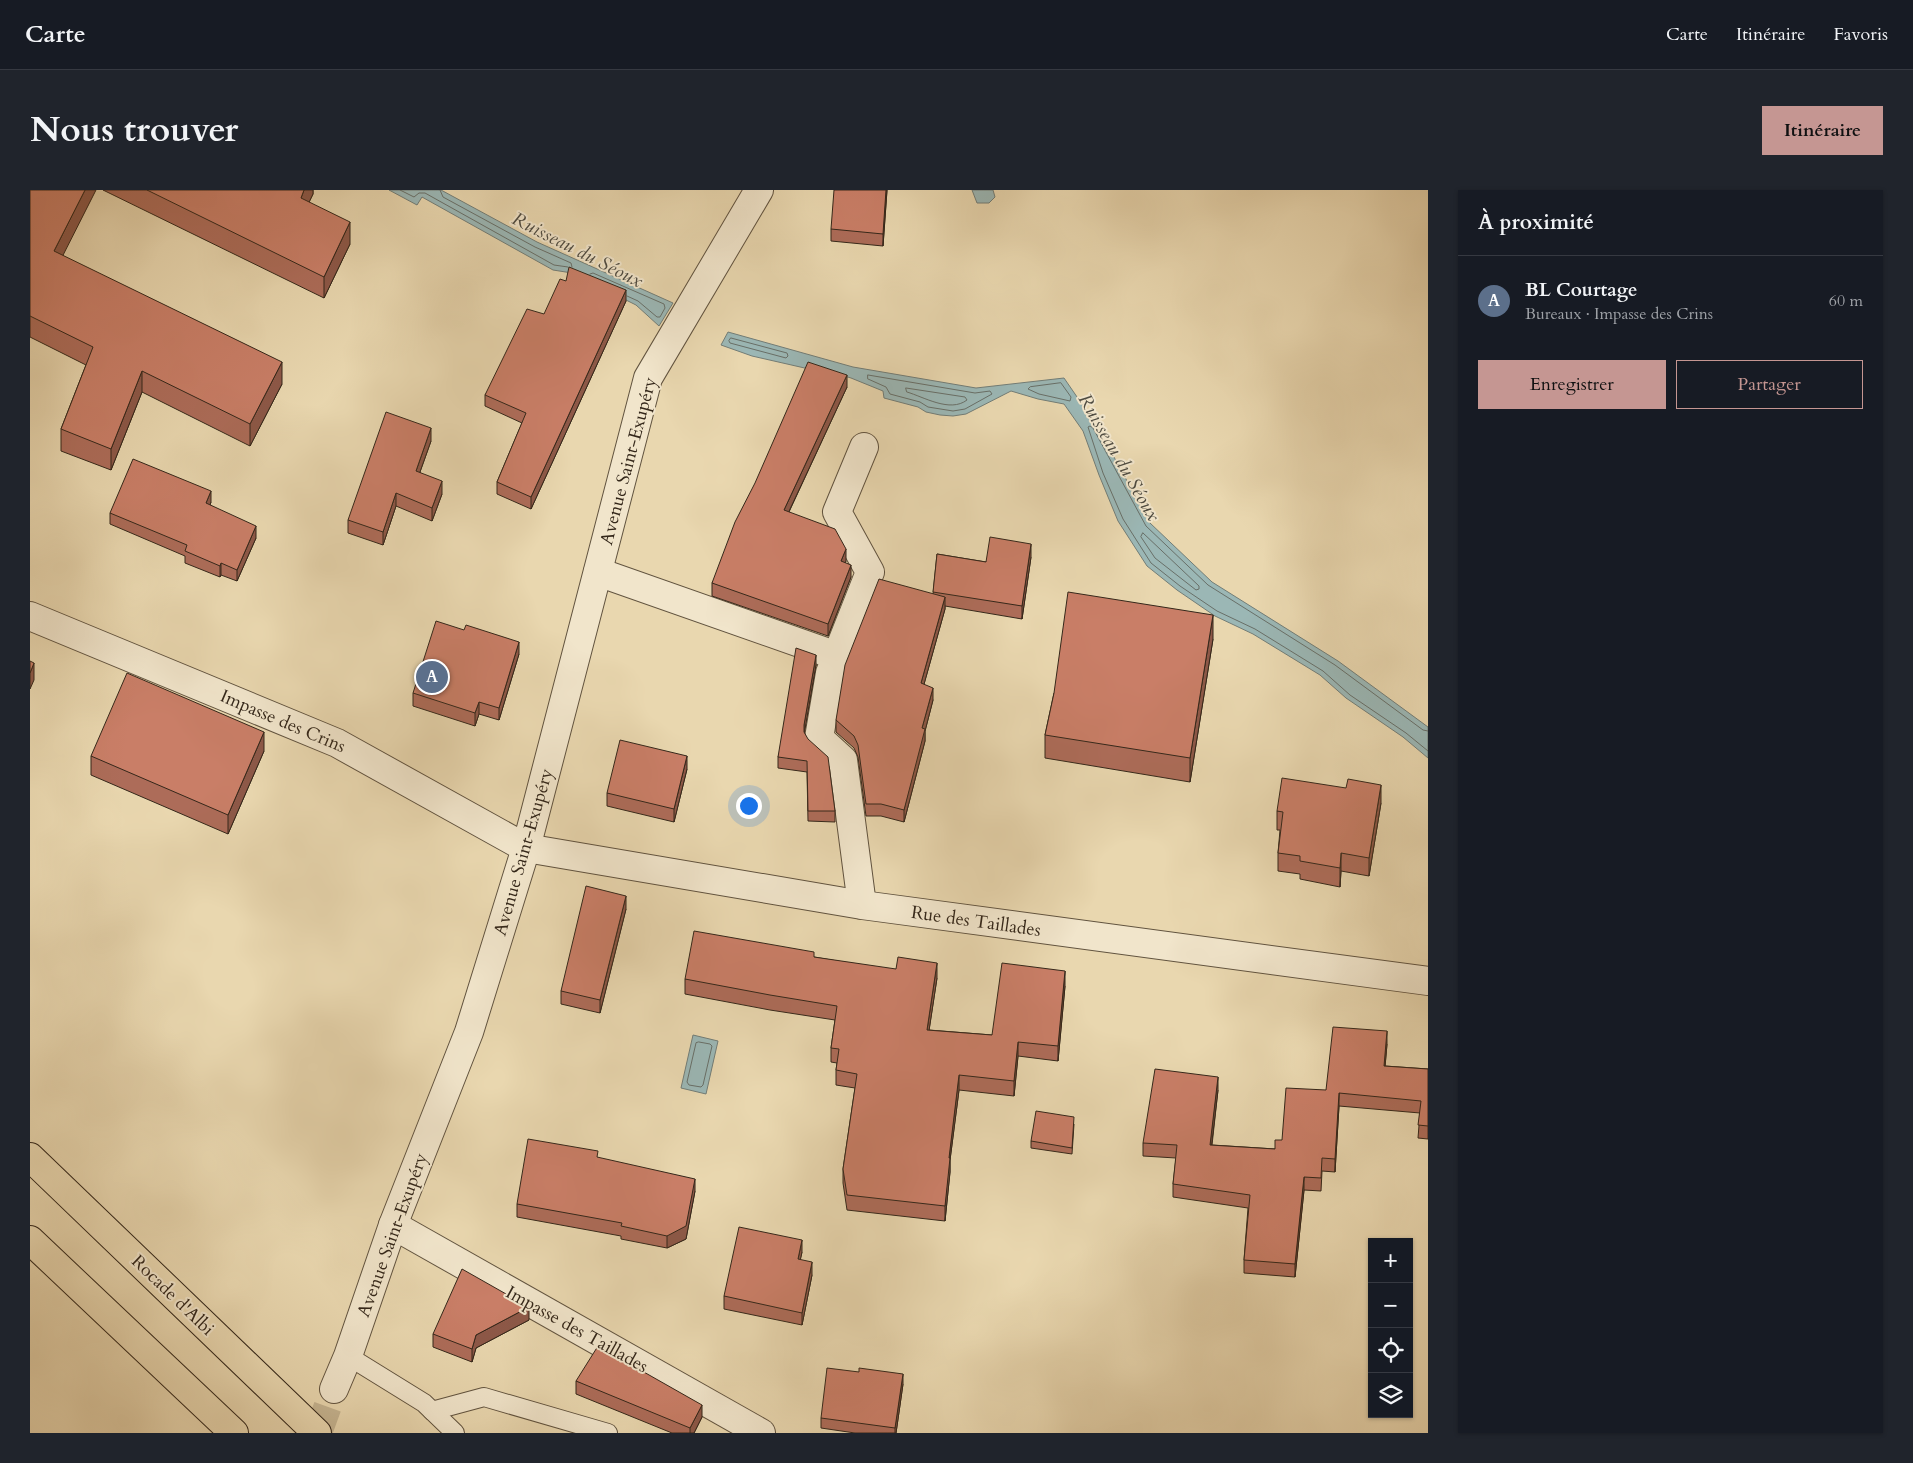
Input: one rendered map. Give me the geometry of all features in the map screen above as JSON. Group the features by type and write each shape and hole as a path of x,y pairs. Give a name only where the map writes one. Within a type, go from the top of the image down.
{"highway":[{"name":"Rocade d'Albi","path":"30,1158 316,1433"},
{"path":"30,1240 234,1433"}],"street":[{"name":"Avenue Saint-Exupéry","path":"334,1389 348,1356 393,1225 469,1032 526,848 648,378 759,190"},
{"path":"862,905 843,760 819,738 830,673 870,572 837,512 864,447"},
{"path":"598,572 837,656"},
{"name":"Impasse des Crins","path":"30,616 337,742 526,848"},
{"name":"Rue des Taillades","path":"526,848 862,905 1428,981"},
{"name":"Impasse des Taillades","path":"393,1225 762,1433"}],"lane":[{"path":"348,1356 424,1403 456,1433"},
{"path":"432,1411 484,1397 608,1433"}],"water":[{"path":"389,190 441,190 537,242 673,303 659,326 636,305 572,273 553,270 422,197 417,205"},
{"path":"972,190 993,190 995,197 989,203 977,203"},
{"path":"728,332 853,367 976,388 1064,378 1097,426 1150,523 1212,582 1338,661 1428,727 1428,758 1403,737 1346,698 1320,675 1253,634 1215,616 1177,590 1147,566 1118,521 1083,431 1064,404 1011,391 966,414 953,416 926,412 918,407 884,398 883,391 851,378 828,371 809,369 752,356 721,345"},
{"path":"693,1035 718,1041 706,1094 681,1088"}],"building":[{"path":"30,190 85,190 54,251 282,362 250,424 142,371 111,449 61,429 93,347 30,316"},
{"path":"147,190 304,190 301,198 350,222 324,277"},
{"path":"834,190 886,190 883,234 831,229"},
{"path":"569,267 626,290 531,497 497,482 526,413 485,395 527,309 544,314 560,279 566,281"},
{"path":"808,362 847,375 784,510 835,529 846,549 841,561 851,565 828,624 712,583 735,522 755,483"},
{"path":"386,412 431,428 416,471 442,481 432,508 396,493 383,532 348,520"},
{"path":"133,459 211,491 206,503 256,526 237,570 221,563 220,566 185,551 187,545 110,513"},
{"path":"990,537 1031,544 1022,606 933,592 937,554 986,562"},
{"path":"879,579 945,597 921,683 933,688 922,728 925,729 904,810 881,804 866,804 858,745 854,736 836,720 845,665"},
{"path":"1068,592 1213,615 1190,758 1045,735 1054,693"},
{"path":"436,621 464,630 466,625 519,642 499,708 479,702 475,713 413,693"},
{"path":"796,648 816,655 804,732 808,739 828,757 835,811 808,811 807,761 778,757"},
{"path":"30,661 34,663 30,673"},
{"path":"127,673 264,732 228,815 91,756"},
{"path":"620,740 687,756 674,809 607,793"},
{"path":"1282,778 1346,788 1348,779 1381,785 1369,858 1341,853 1340,868 1300,861 1300,856 1278,853 1283,812 1277,811"},
{"path":"586,886 626,896 600,1000 561,991"},
{"path":"694,931 814,952 814,957 896,969 898,957 937,963 927,1030 992,1035 1002,963 1065,971 1058,1046 1018,1042 1014,1081 959,1075 945,1206 847,1195 843,1169 857,1074 836,1070 839,1049 831,1048 837,1006 685,979"},
{"path":"1333,1027 1387,1031 1384,1066 1428,1069 1428,1126 1418,1125 1421,1101 1339,1093 1335,1159 1322,1158 1321,1178 1304,1177 1295,1264 1244,1260 1250,1195 1173,1184 1177,1145 1143,1143 1155,1069 1218,1077 1210,1145 1275,1149 1275,1140 1282,1140 1286,1088 1326,1090"},
{"path":"1036,1111 1074,1117 1072,1148 1031,1141"},
{"path":"528,1139 598,1151 597,1157 695,1179 686,1226 667,1236 621,1226 622,1223 517,1204"},
{"path":"739,1227 802,1240 798,1259 812,1262 802,1313 724,1296"},
{"path":"462,1269 529,1307 476,1335 472,1349 433,1334"},
{"path":"598,1346 702,1405 690,1428 576,1381"},
{"path":"827,1368 859,1372 859,1368 903,1374 895,1428 821,1418"}],"tunnel":[{"path":"318,1433 334,1389"}],"place":[{"name":"BL Courtage","path":"432,677"}],"water label":[{"name":"Ruisseau du Séoux","path":"578,249"},
{"name":"Ruisseau du Séoux","path":"1120,457"}]}
